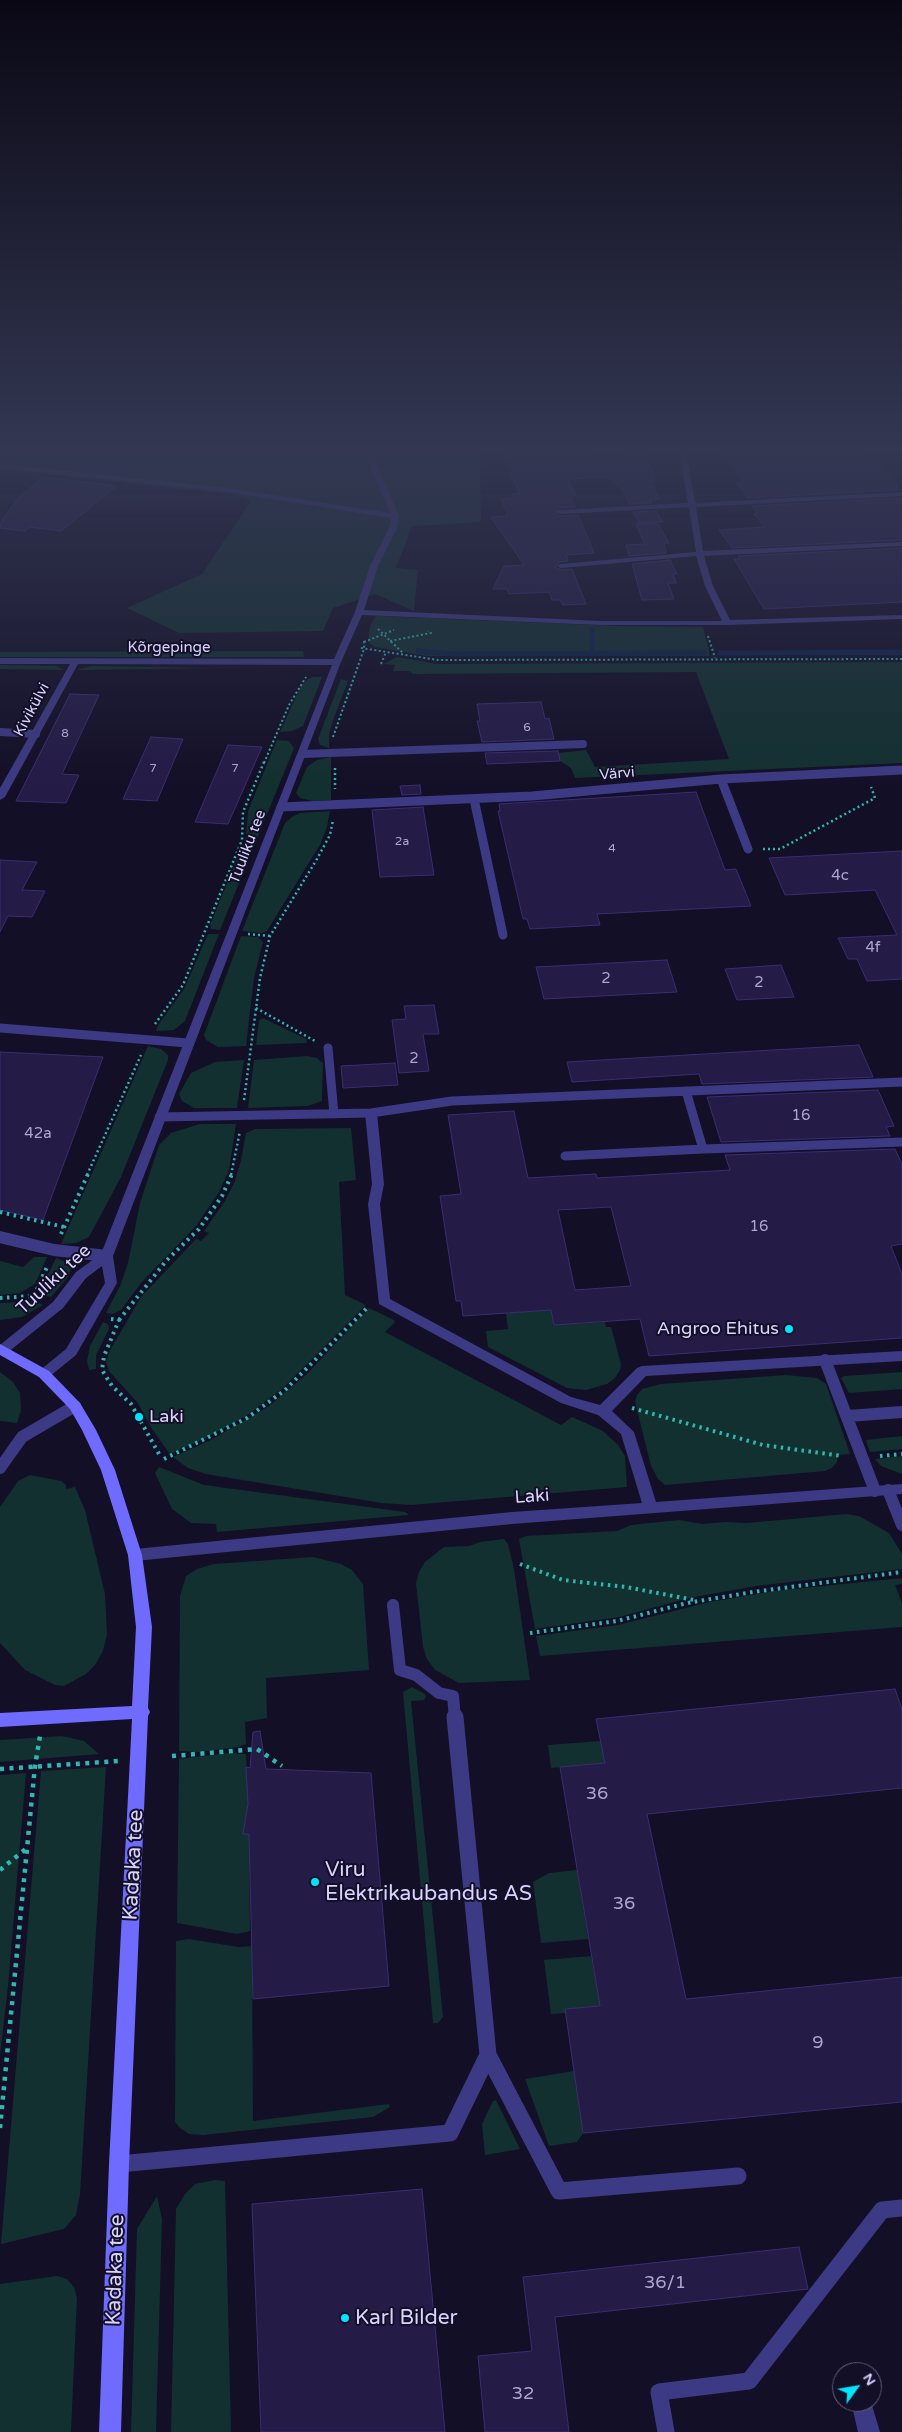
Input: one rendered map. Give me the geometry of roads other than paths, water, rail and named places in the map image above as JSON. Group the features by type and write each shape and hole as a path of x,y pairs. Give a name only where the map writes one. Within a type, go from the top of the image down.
{"main road":[{"name":"Kadaka tee","path":"1,1350 44,1374 75,1406 108,1470 135,1555 144,1627 142,1712 119,2164 110,2432"},
{"path":"0,1720 142,1712"}],"street":[{"name":"Tuuliku tee","path":"44,1374 71,1352 111,1284 107,1256 159,1117 337,662 359,612 375,563"},
{"path":"561,566 593,563"},
{"path":"702,563 709,586 727,623"},
{"path":"359,612 373,617 600,624 727,623 902,616"},
{"name":"Kõrgepinge","path":"0,661 337,662"},
{"name":"Kivikülvi","path":"0,797 74,662"},
{"path":"371,1112 378,1184 374,1204 384,1301 566,1400 607,1407 627,1432 650,1508"},
{"name":"Tuuliku tee","path":"1,1350 58,1305 81,1275 107,1256"},
{"path":"607,1407 642,1371 902,1356"},
{"name":"Laki","path":"135,1555 342,1534 888,1490"},
{"path":"864,2412 869,2432"}],"lane":[{"path":"0,732 36,734"},
{"path":"302,754 582,744"},
{"name":"Värvi","path":"281,807 474,799 720,779 902,770"},
{"path":"720,779 748,849"},
{"path":"474,799 503,935"},
{"path":"0,1028 188,1043"},
{"path":"328,1048 334,1114"},
{"path":"159,1117 334,1114 371,1112 452,1101 902,1082"},
{"path":"686,1092 703,1149"},
{"path":"565,1156 902,1142"},
{"path":"0,1236 54,1250 107,1256"},
{"path":"825,1360 848,1416 888,1490 902,1525"},
{"path":"0,1468 22,1437 75,1406"},
{"path":"848,1416 902,1412"},
{"path":"393,1605 400,1670 416,1675 439,1693 453,1696 488,2055 559,2190 738,2176"},
{"path":"119,2164 450,2133 488,2055"},
{"path":"666,2432 659,2392 748,2381 882,2210 902,2208"}],"waterway":[{"path":"592,630 592,653"},
{"path":"418,651 452,654 592,653"},
{"path":"720,653 902,652"},
{"path":"592,653 704,653"}],"place":[{"name":"Angroo Ehitus","path":"789,1329"},
{"name":"Laki","path":"139,1417"},
{"name":"Viru Elektrikaubandus AS","path":"315,1882"},
{"name":"Karl Bilder","path":"345,2318"}]}
